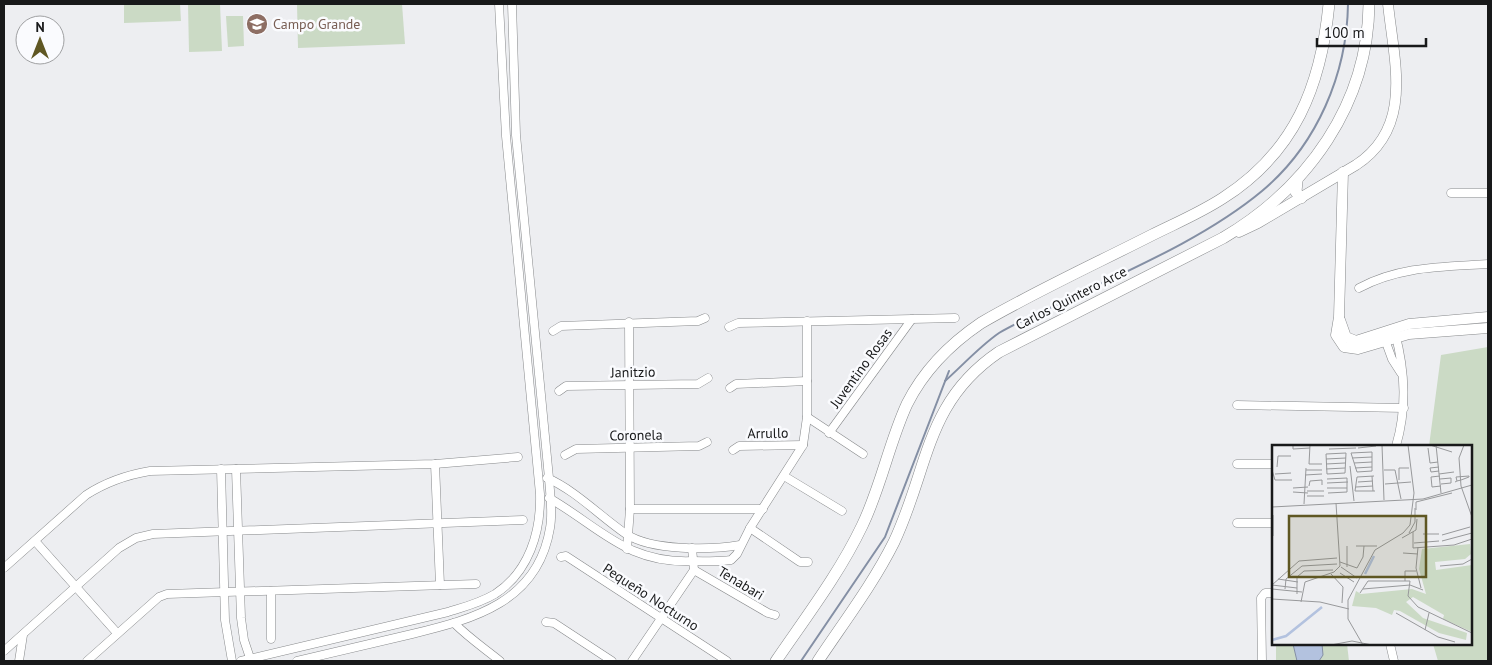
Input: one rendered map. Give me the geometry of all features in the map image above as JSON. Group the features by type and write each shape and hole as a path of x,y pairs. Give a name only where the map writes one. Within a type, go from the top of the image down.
{"main road":[{"name":"Carlos Quintero Arce","path":"776,661 838,569 862,527 906,406 932,365 955,342 988,319 1206,208 1254,173 1281,144 1310,93 1322,55 1329,4"},
{"name":"Carlos Quintero Arce","path":"818,661 867,588 894,542 939,420 951,398 968,377 988,360 1011,346 1223,238 1263,213 1297,181 1326,144 1352,94 1363,57 1370,4"},
{"path":"1297,181 1296,192 1301,198"}],"street":[{"path":"241,661 448,612 477,603 495,594 509,582 531,552 538,528 540,494 506,136 499,5 512,4 516,135 549,478 550,528 536,568 515,592 490,610 454,624 298,661"},
{"path":"1223,238 1258,224 1362,161 1378,145 1394,115 1397,97 1388,4"},
{"path":"506,136 516,135"},
{"path":"1344,172 1339,317 1336,335 1339,342 1344,346 1358,349 1384,335"},
{"path":"1451,193 1488,193"},
{"path":"1360,288 1380,277 1396,272 1488,264"},
{"path":"518,276 529,275"},
{"path":"1339,317 1343,331 1351,340 1356,341 1395,332 1420,322 1488,317"},
{"path":"553,331 562,326 629,322 698,321 705,318"},
{"path":"729,327 738,323 955,318"},
{"name":"Juventino Rosas","path":"830,433 912,319"},
{"path":"540,494 550,498 627,549 655,560 678,562 731,560 737,554 750,528 803,445 807,418 807,321"},
{"path":"627,549 630,509 629,322"},
{"path":"1395,332 1488,328"},
{"path":"1395,332 1401,357 1404,408 1396,445"},
{"path":"1384,335 1392,359 1402,373"},
{"name":"Janitzio","path":"559,391 566,386 698,384 708,378"},
{"path":"730,388 736,384 807,381"},
{"path":"1237,405 1404,408"},
{"path":"807,418 863,454"},
{"name":"Coronela","path":"565,454 576,449 699,446 707,442"},
{"name":"Arrullo","path":"734,450 739,446 803,445"},
{"path":"4,568 86,495 100,486 127,475 150,471 435,464 518,457"},
{"path":"435,464 440,585"},
{"path":"1237,464 1272,464"},
{"path":"221,469 226,638 232,661"},
{"path":"236,469 239,592 244,640 250,660"},
{"path":"538,476 549,478 628,536 667,546 692,548 740,545"},
{"path":"784,476 842,511"},
{"path":"630,509 763,509"},
{"path":"4,652 119,548 136,538 153,534 238,530 523,520"},
{"path":"1237,522 1272,523"},
{"path":"750,528 800,562 808,562"},
{"path":"35,540 117,632"},
{"path":"632,661 694,570 692,548"},
{"name":"Pequeño Nocturno","path":"561,557 566,556 727,661"},
{"name":"Tenabari","path":"694,570 768,613 775,615"},
{"path":"87,661 159,596 225,592 476,584"},
{"path":"271,591 271,639"},
{"path":"1262,661 1261,598 1265,593 1272,593"},
{"path":"546,622 554,623 612,661"},
{"path":"454,624 472,641 481,644 500,661"},
{"path":"19,661 22,635"},
{"path":"1390,645 1394,661"}],"green space":[{"path":"124,4 180,4 181,21 124,23"},
{"path":"188,4 220,4 222,51 189,52"},
{"path":"297,4 402,4 405,44 298,48"},
{"path":"226,16 243,16 244,46 228,47"},
{"path":"1488,347 1488,661 1438,661 1433,645 1472,645 1472,445 1429,445 1441,355"},
{"path":"1276,645 1347,645 1349,661 1276,661"}],"water":[{"path":"1293,645 1322,645 1323,655 1319,661 1297,661"}],"waterway":[{"path":"945,381 999,333 1170,250 1218,222 1262,191 1281,173 1298,152 1313,130 1325,107 1335,82 1342,56 1348,4"},
{"path":"801,661 885,537 949,371"}],"place":[{"name":"Campo Grande","path":"257,24"}]}
